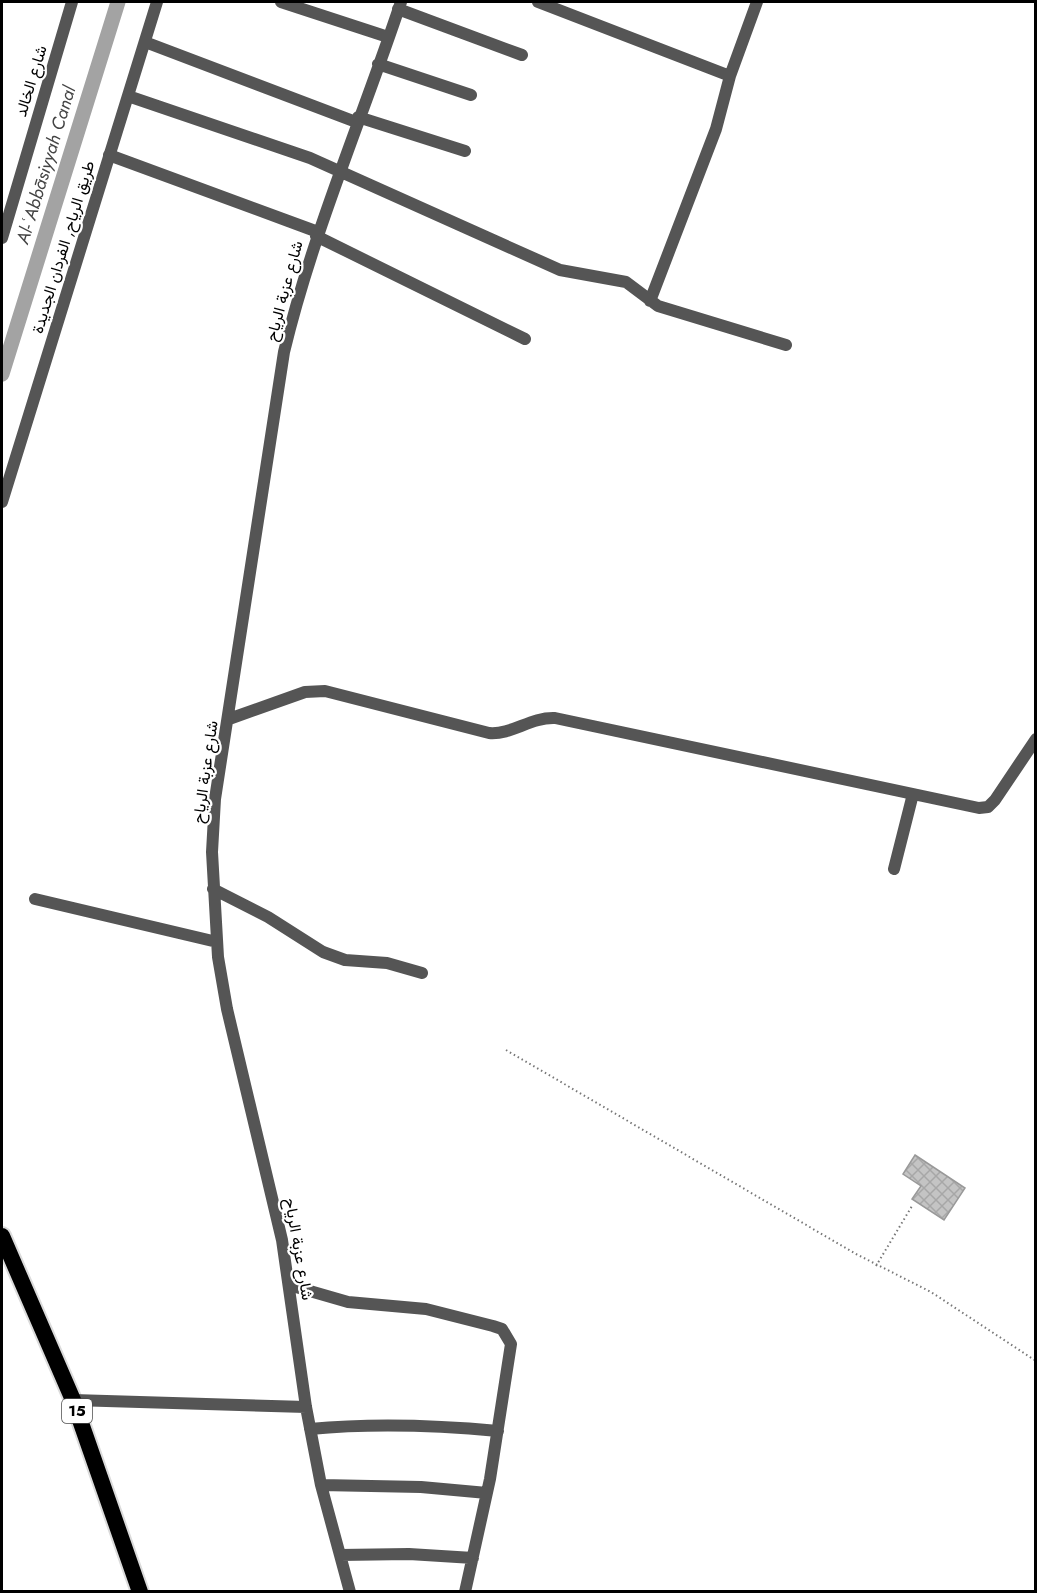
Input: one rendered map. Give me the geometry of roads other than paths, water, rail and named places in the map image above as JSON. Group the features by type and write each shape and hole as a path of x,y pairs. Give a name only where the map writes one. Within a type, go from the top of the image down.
{"highway":[{"name":"15","path":"2,1236 73,1400 140,1592"}],"street":[{"name":"شارع الخالد","path":"2,238 72,2"},
{"name":"طريق الرياح, الفردان الجديدة","path":"2,502 157,2"},
{"path":"281,2 388,37"},
{"path":"538,2 730,76"},
{"path":"650,301 716,129 730,76 757,2"},
{"path":"400,5 522,55"},
{"name":"شارع عزبة الرياح","path":"350,1592 321,1485 306,1407 289,1285 269,1179 227,1009 217,942 213,889 215,799 284,352 317,234 400,5"},
{"path":"145,42 357,120 465,151"},
{"path":"378,64 471,95"},
{"path":"128,96 274,145 339,171 560,270 626,282 650,301 690,317 786,345"},
{"path":"109,155 317,234 525,339"},
{"path":"229,719 305,692 325,691 489,734 502,733 533,720 555,718 979,808 988,807 1035,739"},
{"path":"894,869 913,794"},
{"path":"213,889 268,918 323,952 345,960 387,963 422,973"},
{"path":"35,899 217,942"},
{"path":"289,1285 348,1302 426,1309 502,1329 511,1344 487,1493 465,1592"},
{"path":"73,1400 306,1407"},
{"path":"310,1429 408,1425 498,1431"},
{"path":"321,1485 422,1487 487,1493"},
{"path":"340,1555 409,1554 473,1558"}],"waterway":[{"name":"Al-ʿAbbāsiyyah Canal","path":"2,374 118,2"}]}
